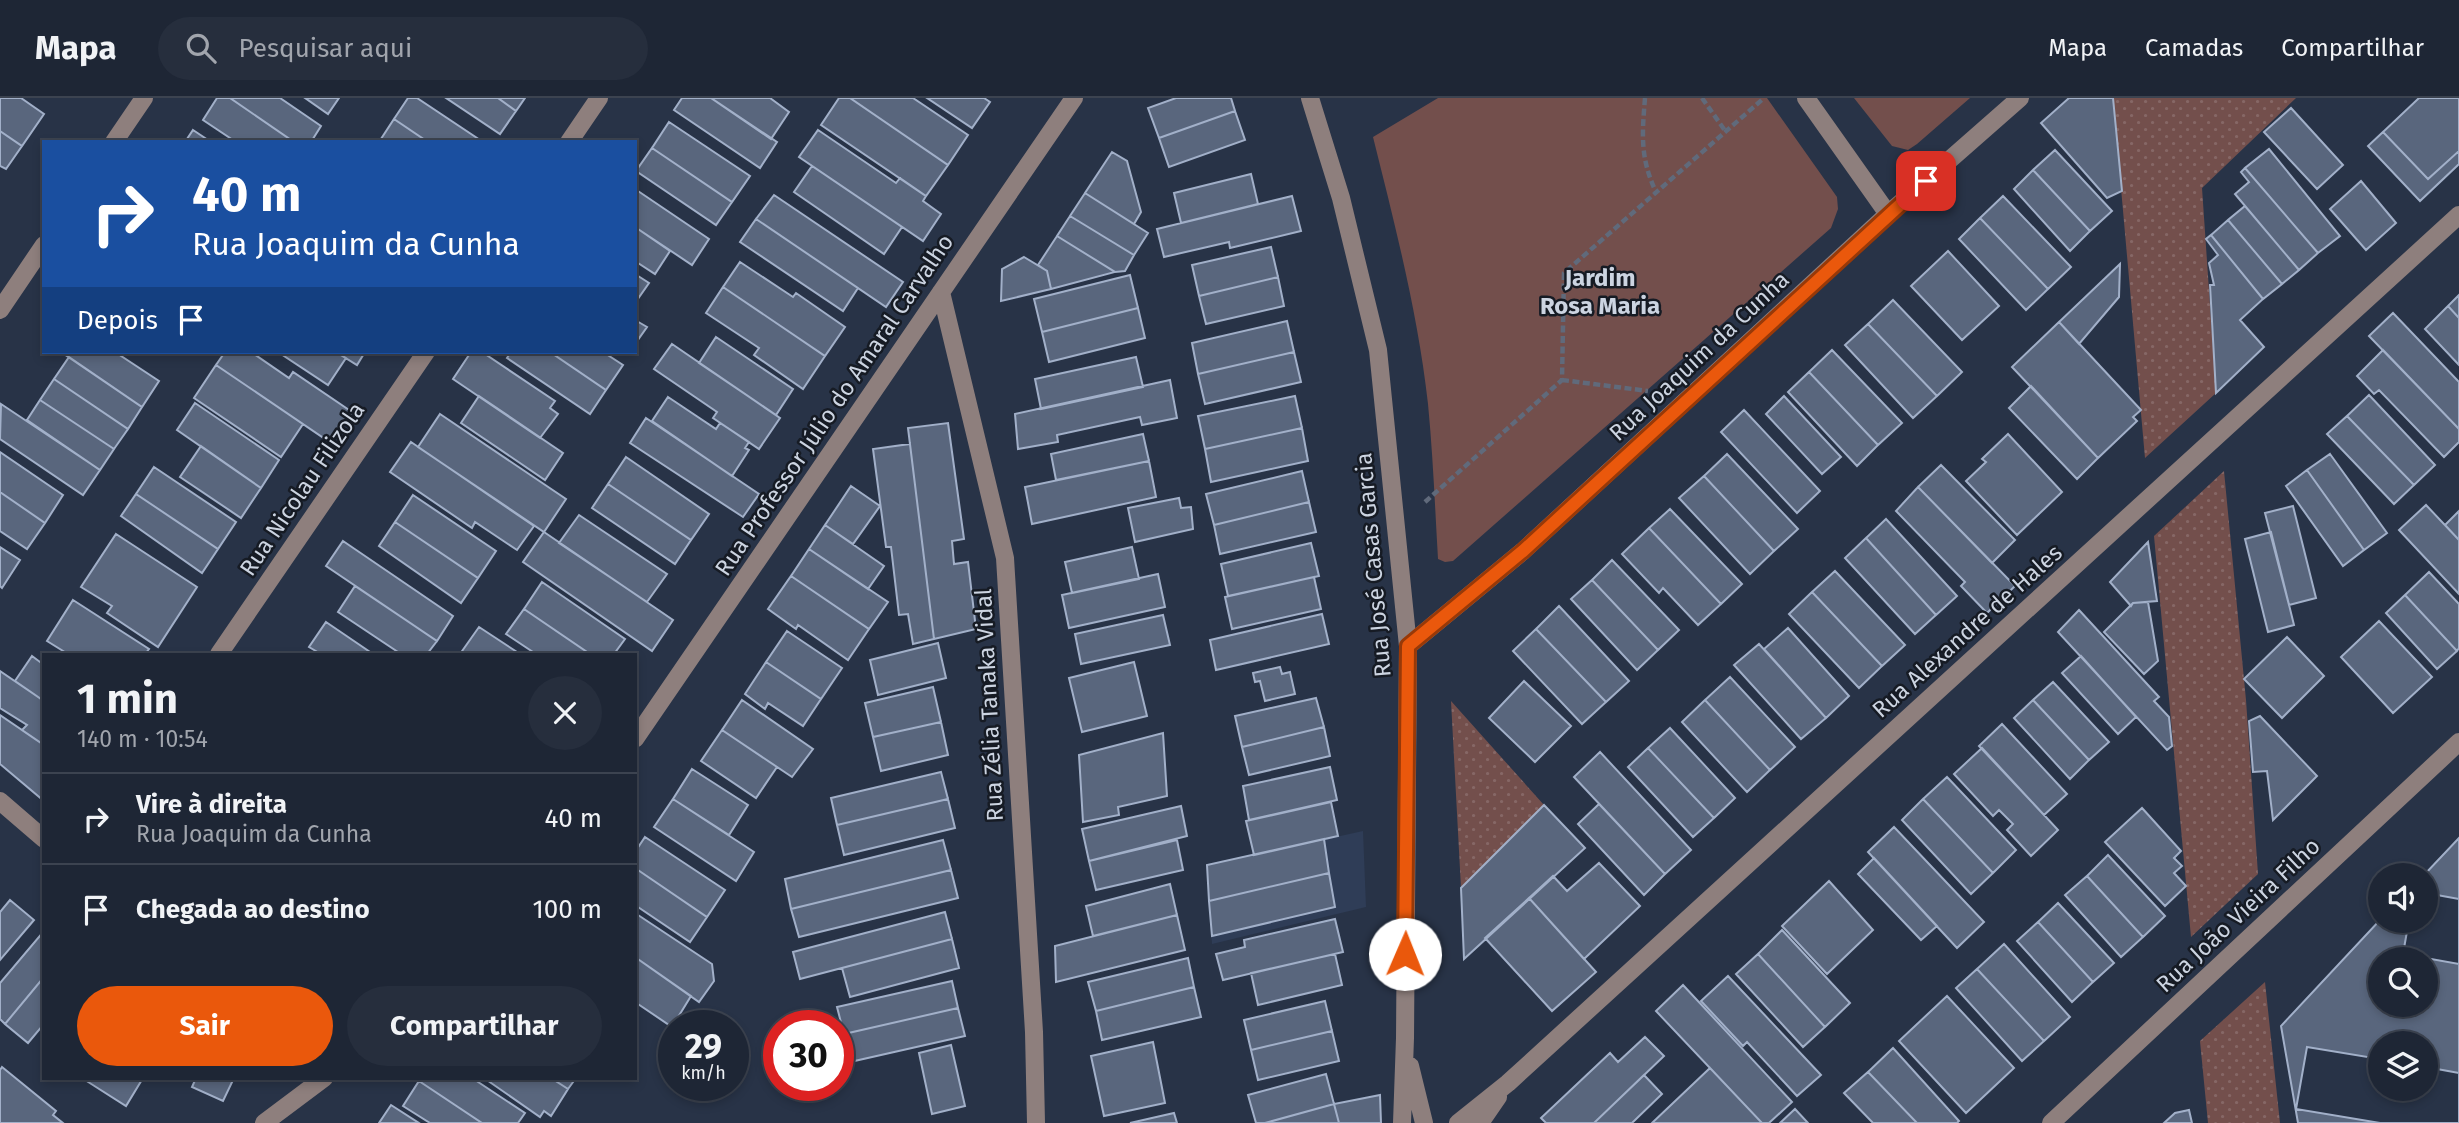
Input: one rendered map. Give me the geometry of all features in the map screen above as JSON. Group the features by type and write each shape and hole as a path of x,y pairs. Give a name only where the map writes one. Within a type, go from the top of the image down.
{"street":[{"path":"115,140 144,98"},
{"path":"570,140 599,98"},
{"name":"Rua Professor Júlio do Amaral Carvalho","path":"637,736 1074,98"},
{"name":"Rua José Casas Garcia","path":"1310,98 1341,198 1378,350 1408,646 1402,1123"},
{"path":"1806,98 1888,214"},
{"name":"Rua Joaquim da Cunha","path":"1408,646 1523,551 1888,214 2020,98"},
{"name":"Rua Alexandre de Hales","path":"1458,1123 1508,1083 2459,215"},
{"path":"0,310 42,249"},
{"name":"Rua Zélia Tanaka Vidal","path":"941,292 1005,558 1034,1032 1036,1123"},
{"name":"Rua Nicolau Filizola","path":"220,653 425,354"},
{"name":"Rua João Vieira Filho","path":"2051,1123 2459,742"},
{"path":"0,802 42,837"},
{"name":"Rua José Casas Garcia","path":"1405,1038 1424,1123"},
{"path":"264,1123 321,1080"},
{"name":"Rua Alexandre de Hales","path":"1480,1123 1508,1083"}],"path":[{"path":"1645,98 1642,152 1656,193"},
{"path":"1702,98 1726,132"},
{"path":"1395,528 1562,380 1564,273 1764,98"},
{"path":"1562,380 1688,398"}],"shaded area":[{"path":"1438,98 1767,98 1837,197 1838,209 1831,228 1453,561 1445,562 1438,559 1424,370 1405,270 1373,137"},
{"path":"1854,98 1970,98 1908,150 1892,146"},
{"path":"2113,98 2296,98 2202,188 2216,393 2145,458"},
{"path":"2224,471 2246,700 2258,874 2191,937 2154,536"},
{"path":"1451,701 1544,805 1461,888"},
{"path":"1363,831 1366,907 1212,944 1209,901 1254,855"},
{"path":"2265,982 2280,1123 2208,1123 2200,1041"}],"building":[{"path":"0,98 21,98 44,114 22,146 0,131"},
{"path":"217,98 230,98 291,140 233,140 203,120"},
{"path":"230,98 280,98 321,126 312,140 291,140"},
{"path":"305,98 339,98 328,114"},
{"path":"408,98 417,98 480,140 425,140 394,119"},
{"path":"446,98 498,98 516,111 500,134"},
{"path":"498,98 525,98 516,111"},
{"path":"682,98 711,98 777,142 760,168 674,110"},
{"path":"711,98 770,98 789,112 771,139"},
{"path":"839,98 850,98 948,165 926,196 821,125"},
{"path":"850,98 913,98 968,135 948,165"},
{"path":"927,98 984,98 990,102 972,128"},
{"path":"1176,98 1231,98 1235,111 1159,138 1148,108"},
{"path":"2069,98 2113,98 2122,191 2107,198 2041,123"},
{"path":"2419,98 2459,98 2459,151 2428,179 2383,132"},
{"path":"2291,108 2343,165 2317,189 2264,132"},
{"path":"1235,111 1245,140 1169,167 1159,138"},
{"path":"394,119 425,140 380,140"},
{"path":"669,122 750,176 732,202 652,148"},
{"path":"193,130 208,140 186,140"},
{"path":"818,130 896,183 900,178 926,196 923,201 941,214 923,241 799,157"},
{"path":"0,131 22,146 6,169 0,166"},
{"path":"2383,132 2428,179 2459,151 2459,164 2420,201 2368,146"},
{"path":"652,148 732,202 716,225 637,170"},
{"path":"2269,149 2340,236 2318,253 2245,168"},
{"path":"2055,150 2112,211 2090,231 2033,170"},
{"path":"1112,152 1127,161 1141,212 1134,224 1085,193"},
{"path":"812,166 902,227 884,254 794,192"},
{"path":"2245,168 2318,253 2299,270 2235,194 2249,182 2241,172"},
{"path":"2033,170 2090,231 2070,251 2014,189"},
{"path":"1251,174 1258,204 1181,223 1174,193"},
{"path":"2361,181 2396,223 2366,250 2330,209"},
{"path":"637,190 709,239 692,265 637,228"},
{"path":"1085,193 1148,233 1134,255 1070,216"},
{"path":"774,195 903,282 886,307 756,219"},
{"path":"1292,196 1301,231 1230,248 1229,242 1164,257 1157,229"},
{"path":"2003,196 2071,267 2048,289 1980,218"},
{"path":"2245,206 2299,270 2282,284 2228,220"},
{"path":"1070,216 1134,255 1125,271 1115,272 1057,236"},
{"path":"1980,218 2048,289 2026,310 1959,239"},
{"path":"756,219 858,288 843,311 740,242"},
{"path":"2228,220 2282,284 2263,299 2211,235"},
{"path":"637,228 670,251 655,274 637,262"},
{"path":"2211,235 2263,299 2240,320 2264,347 2216,393 2210,285 2214,285 2209,263 2218,255 2206,239"},
{"path":"1057,236 1115,272 1051,289 1047,271 1038,265"},
{"path":"1271,247 1278,277 1199,296 1192,265"},
{"path":"1948,251 1999,306 1962,340 1911,286"},
{"path":"1024,257 1047,271 1051,289 1001,301 1002,269"},
{"path":"740,262 793,297 796,293 845,327 825,356 723,287"},
{"path":"2120,264 2119,297 2079,344 2059,322"},
{"path":"637,275 649,283 637,300"},
{"path":"1130,275 1138,308 1042,332 1034,299"},
{"path":"1278,277 1284,306 1206,324 1199,296"},
{"path":"723,287 825,356 803,389 754,355 759,348 706,313"},
{"path":"2459,295 2459,318 2448,306"},
{"path":"1893,300 1962,372 1937,396 1868,324"},
{"path":"2448,306 2459,318 2459,365 2425,329"},
{"path":"1138,308 1145,338 1049,362 1042,332"},
{"path":"2393,313 2459,382 2459,429 2369,336"},
{"path":"637,321 647,327 637,341"},
{"path":"1287,321 1294,352 1198,374 1192,343"},
{"path":"2059,322 2141,410 2133,417 2137,421 2098,458 2012,367"},
{"path":"1868,324 1937,396 1913,418 1845,345"},
{"path":"716,337 793,389 776,415 699,363"},
{"path":"672,344 780,418 759,449 713,418 717,412 654,369"},
{"path":"1832,350 1902,423 1878,445 1809,372"},
{"path":"2383,350 2459,429 2459,442 2444,457 2379,390 2374,394 2357,376"},
{"path":"1294,352 1301,382 1205,404 1198,374"},
{"path":"64,354 118,354 159,381 142,407"},
{"path":"224,354 254,354 289,378 293,372 352,412 331,443 216,365"},
{"path":"281,354 339,354 346,358 328,385"},
{"path":"339,354 364,354 357,365"},
{"path":"470,354 485,354 555,401 550,408 558,414 540,438 453,379"},
{"path":"510,354 553,354 606,390 590,414 507,358"},
{"path":"553,354 606,354 623,365 606,390"},
{"path":"69,357 142,407 128,429 54,379"},
{"path":"1136,357 1143,387 1041,409 1035,379"},
{"path":"216,365 303,424 281,457 194,398"},
{"path":"1809,372 1878,445 1857,466 1788,392"},
{"path":"54,379 128,429 114,449 40,400"},
{"path":"1170,380 1177,418 1142,425 1140,417 1057,435 1058,442 1018,449 1015,414"},
{"path":"2031,386 2098,458 2077,479 2009,408"},
{"path":"2369,395 2435,465 2414,485 2347,416"},
{"path":"479,396 563,453 545,480 461,423"},
{"path":"1295,396 1302,428 1205,449 1198,416"},
{"path":"1784,396 1841,457 1822,474 1766,414"},
{"path":"668,397 716,429 720,423 749,442 745,448 749,450 732,476 652,421"},
{"path":"40,400 114,449 100,470 27,420"},
{"path":"195,403 279,460 261,488 177,430"},
{"path":"1,404 100,470 83,495 0,439"},
{"path":"1744,410 1820,491 1797,513 1721,432"},
{"path":"440,414 566,499 544,532 418,447"},
{"path":"2347,416 2414,485 2394,504 2327,434"},
{"path":"646,418 759,494 743,517 630,443"},
{"path":"948,423 964,539 952,541 954,564 968,562 976,629 934,639 908,428"},
{"path":"1302,428 1308,461 1211,482 1205,449"},
{"path":"1143,434 1149,461 1056,480 1051,454"},
{"path":"2008,434 2062,492 2017,535 1966,481 1986,462 1982,459"},
{"path":"411,442 534,526 517,550 475,522 472,528 390,472"},
{"path":"910,444 934,639 913,644 908,614 899,615 891,547 886,547 873,449"},
{"path":"201,446 261,488 241,518 180,477"},
{"path":"0,452 63,495 45,523 0,492"},
{"path":"1727,454 1798,529 1774,551 1704,476"},
{"path":"2330,454 2387,533 2364,550 2307,470"},
{"path":"626,457 709,514 691,540 608,484"},
{"path":"1149,461 1156,497 1032,524 1025,487"},
{"path":"1941,465 2015,540 1992,563 1918,487"},
{"path":"154,467 236,522 218,549 136,494"},
{"path":"2307,470 2364,550 2343,566 2286,486"},
{"path":"1302,471 1309,502 1214,525 1206,494"},
{"path":"1704,476 1774,551 1750,574 1679,498"},
{"path":"608,484 691,540 675,564 592,508"},
{"path":"851,486 880,506 853,544 825,525"},
{"path":"1918,487 2015,586 1987,613 1961,586 1965,582 1896,511"},
{"path":"0,492 45,523 27,549 0,531"},
{"path":"136,494 218,549 202,573 121,516"},
{"path":"413,495 496,551 478,578 395,522"},
{"path":"1179,498 1181,508 1191,507 1193,529 1135,542 1128,508"},
{"path":"1309,502 1316,532 1220,554 1214,525"},
{"path":"2426,505 2459,540 2459,594 2399,530"},
{"path":"2293,506 2316,598 2289,605 2265,513"},
{"path":"1670,509 1742,584 1721,604 1649,528"},
{"path":"2459,511 2459,540 2445,525"},
{"path":"579,515 667,574 647,602 559,543"},
{"path":"1886,519 1957,596 1936,615 1866,538"},
{"path":"395,522 478,578 461,603 379,546"},
{"path":"825,525 884,566 868,589 809,549"},
{"path":"1649,528 1721,604 1698,625 1663,588 1659,593 1622,554"},
{"path":"544,532 673,620 652,651 523,562"},
{"path":"2271,532 2294,625 2268,632 2245,539"},
{"path":"116,534 197,587 158,647 107,613 112,606 81,587"},
{"path":"1866,538 1936,615 1915,634 1845,558"},
{"path":"343,541 453,616 437,641 326,566"},
{"path":"2148,542 2157,601 2133,603 2131,606 2110,582"},
{"path":"1311,543 1319,576 1228,596 1221,564"},
{"path":"0,547 20,560 2,588 0,586"},
{"path":"1132,547 1139,579 1072,593 1065,562"},
{"path":"809,549 888,602 869,629 791,576"},
{"path":"1612,560 1679,630 1658,650 1592,580"},
{"path":"1835,571 1905,645 1882,666 1812,592"},
{"path":"2429,572 2459,604 2457,651 2405,595"},
{"path":"1158,574 1165,607 1069,628 1062,595"},
{"path":"791,576 869,629 848,660 798,625 796,629 768,609"},
{"path":"1314,577 1321,609 1232,629 1225,597"},
{"path":"1592,580 1658,650 1637,670 1571,599"},
{"path":"542,582 625,639 615,653 589,653 524,609"},
{"path":"355,586 437,641 428,653 400,653 338,612"},
{"path":"1812,592 1882,666 1859,688 1789,614"},
{"path":"2405,595 2457,651 2437,669 2386,613"},
{"path":"73,600 149,649 146,653 66,653 47,641"},
{"path":"2148,602 2158,661 2144,674 2104,632 2133,603"},
{"path":"1559,606 1629,681 1606,702 1536,629"},
{"path":"524,609 589,653 534,653 506,634"},
{"path":"2079,610 2159,697 2154,701 2169,717 2172,746 2167,750 2058,632"},
{"path":"1322,614 1329,644 1216,670 1210,640"},
{"path":"1163,615 1170,645 1081,664 1075,634"},
{"path":"2379,621 2432,677 2393,713 2341,657"},
{"path":"326,622 372,653 319,653 309,647"},
{"path":"479,627 518,653 461,653"},
{"path":"1788,628 1849,696 1826,718 1764,649"},
{"path":"1536,629 1606,702 1582,724 1513,651"},
{"path":"787,631 842,668 821,699 766,662"},
{"path":"2287,637 2324,676 2282,718 2244,679"},
{"path":"938,643 946,678 878,695 870,660"},
{"path":"1759,644 1826,718 1801,739 1734,665"},
{"path":"32,656 42,664 42,700 15,681"},
{"path":"2081,656 2136,717 2118,734 2062,673"},
{"path":"766,662 821,699 803,726 768,703 765,709 745,694"},
{"path":"1134,662 1147,716 1082,732 1069,678"},
{"path":"1280,667 1282,674 1290,672 1295,694 1265,701 1260,681 1255,682 1253,673"},
{"path":"0,671 42,700 42,744 22,730 27,725 0,708"},
{"path":"1730,677 1795,747 1770,770 1705,700"},
{"path":"1524,681 1571,726 1535,762 1489,718"},
{"path":"2053,682 2109,742 2089,760 2033,700"},
{"path":"933,687 941,722 873,737 865,703"},
{"path":"1316,698 1324,727 1242,747 1235,716"},
{"path":"742,700 813,749 792,777 722,730"},
{"path":"1705,700 1770,770 1747,792 1682,722"},
{"path":"2033,700 2089,760 2070,779 2014,718"},
{"path":"0,715 42,744 42,799 0,764"},
{"path":"2260,716 2317,776 2273,820 2267,771 2253,772 2249,721"},
{"path":"941,722 948,755 881,771 873,737"},
{"path":"2002,724 2067,794 2044,815 1979,746"},
{"path":"1324,727 1330,756 1249,775 1242,747"},
{"path":"1670,728 1735,798 1714,818 1648,748"},
{"path":"722,730 777,767 756,798 701,761"},
{"path":"1163,733 1167,796 1118,807 1119,815 1083,822 1079,755"},
{"path":"1648,748 1714,818 1693,837 1628,767"},
{"path":"1982,748 2058,830 2031,856 2007,830 2013,824 1999,810 1993,816 1954,774"},
{"path":"1600,752 1691,850 1665,874 1574,777"},
{"path":"1330,767 1337,800 1249,820 1243,786"},
{"path":"692,769 748,805 729,835 673,799"},
{"path":"941,772 948,799 837,825 831,798"},
{"path":"1947,777 2016,850 1993,873 1923,799"},
{"path":"673,799 754,852 736,881 654,827"},
{"path":"948,799 955,828 844,855 837,825"},
{"path":"1923,799 1993,873 1971,894 1902,820"},
{"path":"1331,802 1338,836 1254,855 1246,821"},
{"path":"1599,804 1665,874 1644,895 1578,824"},
{"path":"1544,805 1585,848 1464,959 1461,888"},
{"path":"1181,806 1187,836 1089,861 1082,829"},
{"path":"2142,808 2181,851 2174,858 2182,866 2174,873 2186,886 2165,906 2105,842"},
{"path":"1894,827 1984,922 1957,948 1868,852"},
{"path":"645,837 725,890 707,917 637,869 637,849"},
{"path":"2459,838 2459,1123 2298,1123 2281,1026 2368,933 2438,933 2438,863 2435,863"},
{"path":"1324,839 1329,873 1209,901 1207,865"},
{"path":"943,840 951,870 791,909 785,879"},
{"path":"1177,840 1183,870 1096,890 1089,861"},
{"path":"2108,855 2165,916 2143,937 2087,876"},
{"path":"1874,858 1937,926 1921,940 1858,874"},
{"path":"1599,863 1640,906 1584,959 1529,898 1553,876 1567,891"},
{"path":"637,869 707,917 690,942 637,906"},
{"path":"951,870 958,898 799,937 791,909"},
{"path":"1329,873 1335,907 1212,936 1209,901"},
{"path":"2087,876 2143,937 2121,957 2065,895"},
{"path":"1829,881 1873,930 1827,974 1782,926"},
{"path":"1170,884 1177,915 1093,936 1086,906"},
{"path":"2438,895 2459,899 2459,964 2438,960 2438,947 2404,947 2407,933 2438,933"},
{"path":"1529,898 1596,972 1552,1011 1485,938"},
{"path":"10,900 34,920 0,960 0,912"},
{"path":"2058,903 2114,963 2093,982 2038,922"},
{"path":"945,912 952,939 800,979 793,952"},
{"path":"637,914 712,964 714,981 699,1002 637,958"},
{"path":"1177,915 1185,950 1056,982 1055,946"},
{"path":"1335,919 1343,952 1223,980 1216,954 1245,947 1244,940"},
{"path":"2038,922 2093,982 2072,1002 2017,941"},
{"path":"1782,930 1850,1003 1825,1027 1758,954"},
{"path":"42,933 42,979 5,1024 0,1019 0,983"},
{"path":"952,939 959,968 850,997 842,968"},
{"path":"2004,944 2070,1017 2044,1041 1977,969"},
{"path":"1335,954 1342,985 1258,1005 1251,973"},
{"path":"1758,954 1825,1027 1803,1047 1736,974"},
{"path":"637,958 691,996 682,1010 658,1010 658,1018 637,1003"},
{"path":"1188,958 1194,987 1096,1011 1088,982"},
{"path":"1977,969 2044,1041 2022,1061 1956,988"},
{"path":"1728,976 1821,1075 1797,1096 1747,1042 1743,1046 1701,1001"},
{"path":"42,979 42,1026 28,1043 5,1024"},
{"path":"952,981 958,1008 854,1032 854,1010 838,1010 837,1007"},
{"path":"1683,985 1792,1102 1769,1123 1762,1123 1656,1011"},
{"path":"1194,987 1201,1017 1102,1040 1096,1011"},
{"path":"1947,996 2014,1068 1966,1113 1899,1041"},
{"path":"1325,1001 1332,1031 1251,1050 1244,1020"},
{"path":"958,1008 965,1036 854,1061 854,1032"},
{"path":"1332,1031 1339,1061 1258,1080 1251,1050"},
{"path":"1645,1037 1664,1056 1594,1123 1546,1123 1541,1118 1610,1053 1618,1062"},
{"path":"1153,1042 1165,1103 1104,1116 1091,1056"},
{"path":"951,1045 965,1106 932,1114 919,1053"},
{"path":"2307,1047 2368,1057 2368,1101 2438,1101 2438,1069 2459,1073 2459,1123 2380,1123 2296,1109"},
{"path":"1893,1048 1959,1121 1957,1123 1917,1123 1868,1072"},
{"path":"2,1067 56,1111 53,1115 63,1123 0,1123"},
{"path":"1710,1068 1762,1123 1652,1123"},
{"path":"1868,1072 1917,1123 1873,1123 1844,1093"},
{"path":"1326,1074 1334,1104 1265,1123 1256,1123 1248,1095"},
{"path":"1644,1075 1662,1094 1632,1123 1594,1123"},
{"path":"85,1080 142,1080 126,1106"},
{"path":"195,1080 233,1080 223,1101 192,1087"},
{"path":"475,1080 525,1113 518,1123 482,1123 419,1081"},
{"path":"487,1080 554,1080 568,1089 551,1116 544,1111 540,1117"},
{"path":"554,1080 575,1080 568,1089"},
{"path":"419,1081 482,1123 430,1123 403,1106"},
{"path":"1380,1095 1381,1123 1339,1123 1334,1104"},
{"path":"1334,1104 1339,1123 1265,1123"},
{"path":"391,1105 419,1123 379,1123"},
{"path":"1795,1109 1808,1123 1780,1123"},
{"path":"2189,1110 2192,1123 2164,1123 2175,1113"},
{"path":"1174,1113 1177,1123 1130,1123"}],"district":[{"name":"Jardim Rosa Maria","path":"1600,292"}],"route":[{"path":"1405,954 1408,646 1523,551 1926,181"}]}
